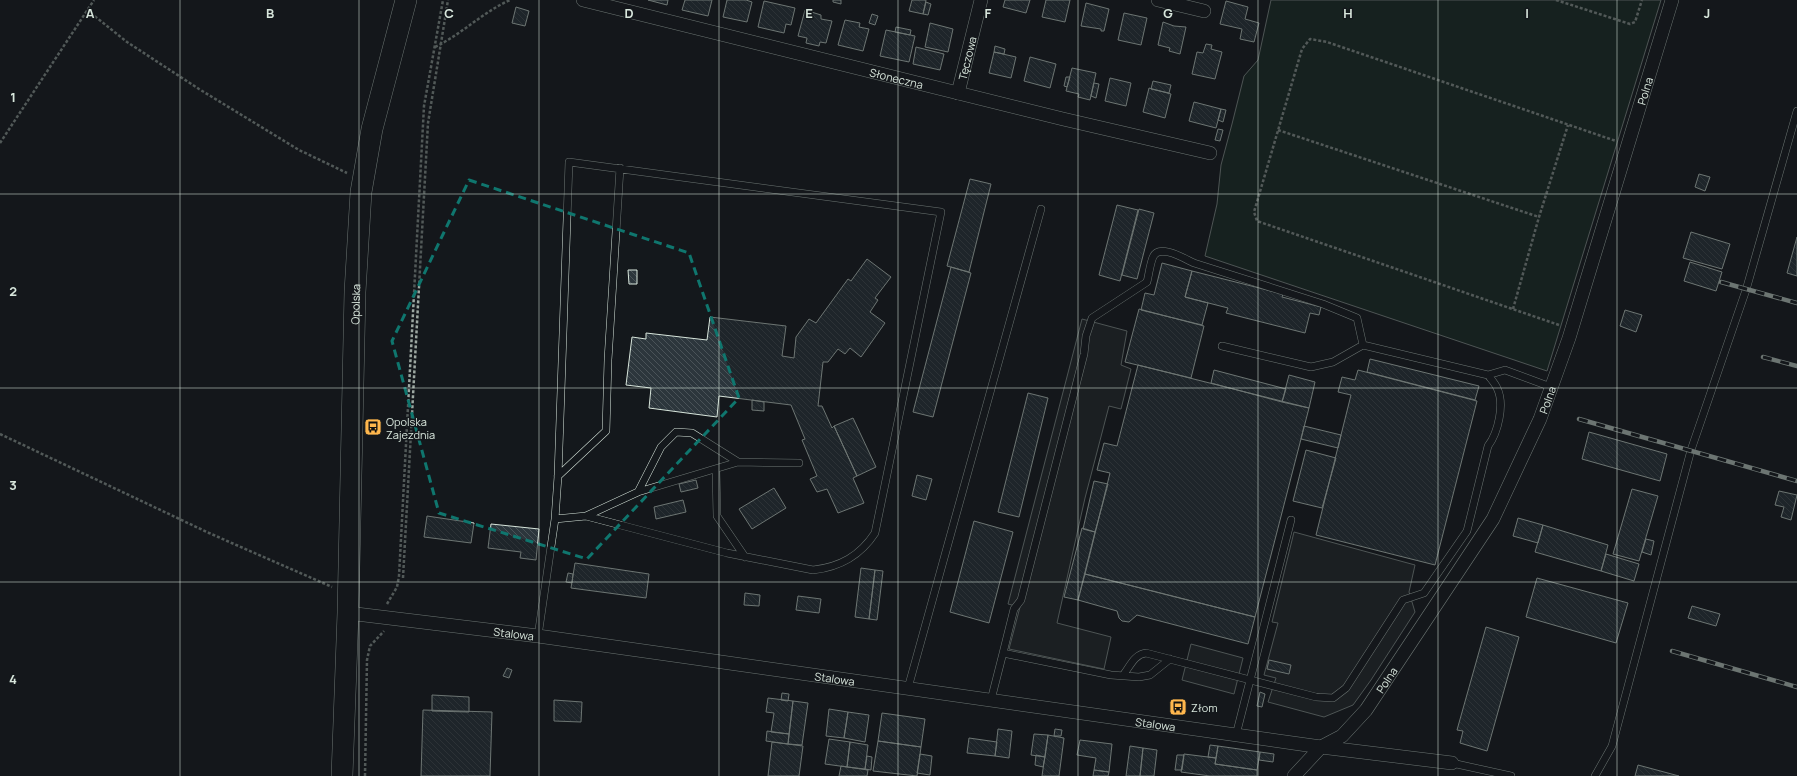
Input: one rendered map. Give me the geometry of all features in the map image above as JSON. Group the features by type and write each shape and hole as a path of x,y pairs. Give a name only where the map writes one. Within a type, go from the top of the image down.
{"main road":[{"name":"Opolska","path":"342,776 348,604 355,292 363,177 380,96 406,0"}],"street":[{"name":"Słoneczna","path":"583,0 958,93 1210,153"},
{"name":"Tęczowa","path":"958,93 981,0"},
{"path":"1158,0 1204,11"},
{"name":"Polna","path":"1294,776 1321,747 1342,736 1366,710 1493,519 1540,419 1572,329 1672,0"},
{"name":"Stalowa","path":"348,604 538,636 1321,747 1452,763"}],"lane":[{"path":"1595,776 1612,746 1691,450 1746,290 1797,111"},
{"path":"538,636 555,519 558,476 569,162 941,212 875,533 867,545 855,556 827,569 813,570 799,568 745,557 649,534 586,516"},
{"path":"558,476 606,431 608,360 620,168"},
{"path":"908,688 1041,209"},
{"path":"991,700 1014,609 1021,600 1084,354 1086,336 1092,318 1146,282 1154,255 1160,251 1178,255 1194,263 1323,304 1357,318 1363,345"},
{"path":"1222,346 1311,367 1334,362 1363,345 1488,375 1505,370 1551,387"},
{"path":"1124,674 1140,653 1146,653 1251,679 1316,698 1333,698 1346,688 1403,600 1418,596 1428,589 1467,531 1488,446 1493,440 1501,407 1498,389 1488,375"},
{"path":"638,492 661,447 676,432 692,433 738,462"},
{"path":"555,519 586,516 638,492 738,462 799,463"},
{"path":"716,469 716,516 745,557"},
{"path":"1236,735 1291,520"},
{"path":"1003,653 1111,675 1124,674 1139,677 1150,675 1169,659"},
{"path":"1452,763 1511,776"}],"path":[{"path":"0,143 94,0"},
{"path":"387,603 397,587 399,576 423,119 443,0"},
{"path":"403,578 428,123 448,0"},
{"path":"435,47 475,22 488,11 510,0"},
{"path":"1556,0 1630,24 1635,22 1642,0"},
{"path":"87,10 134,47 299,150 346,173 363,177"},
{"path":"1572,329 1257,221 1254,212 1302,49 1310,39 1327,42 1568,125 1628,144"},
{"path":"1513,310 1539,217 1568,125"},
{"path":"1278,130 1539,217"},
{"path":"0,434 209,533 348,604"},
{"path":"365,776 367,660 370,646 384,632 384,630"}],"highlighted area":[{"path":"469,180 689,253 739,398 587,559 439,513 392,341"}],"green space":[{"path":"1271,0 1661,0 1547,371 1205,256 1217,204 1221,165 1244,76 1258,60"}],"shaded area":[{"path":"1082,319 1127,331 1121,365 1131,369 1121,409 1109,406 1085,498 1057,623 1111,637 1104,669 1009,649 1020,607 1008,604"},
{"path":"1294,532 1415,565 1409,592 1415,612 1353,705 1324,717 1268,702 1276,678 1264,675 1278,623 1272,622"},
{"path":"1191,644 1243,658 1234,694 1182,680"}],"building":[{"path":"648,0 668,0 667,5"},
{"path":"685,0 712,0 708,16 682,10"},
{"path":"727,0 746,0 752,2 747,22 723,17"},
{"path":"833,0 841,0 841,4 833,2"},
{"path":"912,0 926,0 923,14 909,11"},
{"path":"1005,0 1030,0 1026,13 1003,7"},
{"path":"1046,0 1070,0 1065,22 1042,17"},
{"path":"764,1 795,8 791,25 786,24 784,33 758,27"},
{"path":"1226,1 1248,7 1245,19 1259,23 1254,42 1240,39 1242,29 1220,24"},
{"path":"926,2 931,4 928,15 923,14"},
{"path":"1086,3 1109,9 1104,31 1101,31 1101,29 1081,26"},
{"path":"516,7 529,11 525,26 512,23"},
{"path":"805,10 821,15 821,19 832,21 826,43 820,42 819,46 806,43 807,38 798,36"},
{"path":"1124,13 1147,18 1141,45 1118,40"},
{"path":"872,14 878,16 875,25 869,23"},
{"path":"845,20 860,23 859,27 869,29 863,51 838,45"},
{"path":"1163,22 1174,26 1186,27 1180,54 1169,51 1170,48 1158,45"},
{"path":"930,23 953,29 948,52 925,47"},
{"path":"896,27 911,30 910,35 895,32"},
{"path":"886,30 915,36 909,62 880,56"},
{"path":"1206,44 1212,45 1211,49 1222,52 1215,79 1192,74 1197,52 1203,53"},
{"path":"995,46 1005,49 1004,54 994,52"},
{"path":"916,47 944,54 940,70 913,64"},
{"path":"994,52 1016,57 1011,78 989,73"},
{"path":"1030,57 1056,64 1050,88 1024,81"},
{"path":"1072,68 1096,73 1090,100 1078,97 1079,94 1066,91"},
{"path":"1066,77 1070,77 1067,87 1064,86"},
{"path":"1110,78 1131,83 1126,106 1105,101"},
{"path":"1153,81 1171,85 1169,93 1151,89"},
{"path":"1094,83 1099,84 1096,98 1091,96"},
{"path":"1149,88 1171,94 1165,118 1143,112"},
{"path":"1194,102 1221,109 1216,128 1189,121"},
{"path":"1221,109 1226,110 1223,122 1218,120"},
{"path":"1218,129 1223,130 1220,141 1215,140"},
{"path":"1699,174 1710,177 1705,191 1695,187"},
{"path":"970,179 991,184 969,272 947,266"},
{"path":"1117,205 1138,210 1120,281 1099,275"},
{"path":"1139,209 1154,213 1137,279 1122,275"},
{"path":"1691,232 1730,244 1722,269 1683,258"},
{"path":"1797,237 1797,276 1787,273"},
{"path":"867,259 891,277 875,298 878,300 870,312 885,323 861,357 850,348 845,354 838,349 828,362 823,362 818,406 822,406 832,428 834,426 857,476 853,478 864,503 838,513 827,489 817,492 810,479 817,476 802,440 805,439 791,405 719,396 717,417 649,408 651,388 626,385 632,337 646,339 646,333 707,340 710,317 786,326 782,356 794,358 796,337 809,319 816,323 848,279 851,281"},
{"path":"1690,262 1722,272 1716,291 1684,281"},
{"path":"1162,263 1192,271 1185,297 1208,303 1202,325 1141,310 1145,293 1154,295"},
{"path":"951,267 971,273 933,417 913,412"},
{"path":"628,270 637,270 637,284 629,284"},
{"path":"1192,271 1283,294 1282,297 1321,307 1319,315 1310,313 1305,333 1226,313 1228,308 1185,297"},
{"path":"1139,309 1204,326 1191,378 1125,362"},
{"path":"1625,310 1642,315 1636,332 1620,326"},
{"path":"1370,359 1479,386 1475,400 1367,372"},
{"path":"1138,365 1309,408 1255,617 1085,574 1110,473 1097,470 1104,443 1117,446"},
{"path":"1214,370 1286,389 1282,402 1211,383"},
{"path":"1358,370 1477,401 1435,565 1316,535 1351,395 1338,392 1342,377 1355,380"},
{"path":"1289,375 1315,382 1309,408 1282,402"},
{"path":"1028,393 1048,398 1019,517 998,512"},
{"path":"752,400 764,402 764,411 752,410"},
{"path":"853,418 876,467 857,476 834,426"},
{"path":"1304,426 1341,435 1338,448 1301,439"},
{"path":"1589,432 1667,454 1660,481 1582,459"},
{"path":"1306,450 1336,458 1322,508 1293,501"},
{"path":"917,475 932,479 926,500 912,496"},
{"path":"696,480 698,488 681,492 679,484"},
{"path":"1094,481 1108,484 1095,532 1083,529"},
{"path":"774,488 786,508 752,529 739,509"},
{"path":"1632,489 1658,496 1639,561 1613,554"},
{"path":"1779,491 1797,495 1791,520 1781,517 1784,507 1775,505"},
{"path":"683,500 686,512 656,519 654,507"},
{"path":"427,516 474,523 471,543 424,537"},
{"path":"1518,518 1543,525 1538,543 1513,536"},
{"path":"974,521 1013,532 989,623 950,612"},
{"path":"491,524 539,529 536,560 520,558 521,552 488,548"},
{"path":"1543,525 1608,545 1601,571 1535,552"},
{"path":"1082,528 1095,532 1078,600 1064,597"},
{"path":"1646,539 1654,541 1651,555 1642,552"},
{"path":"1606,554 1639,564 1634,581 1601,571"},
{"path":"575,563 649,574 646,598 571,588"},
{"path":"861,568 875,570 869,619 855,617"},
{"path":"875,570 883,571 877,620 869,619"},
{"path":"568,573 573,574 572,583 566,582"},
{"path":"1085,574 1255,617 1248,644 1137,615 1129,622 1122,621 1119,618 1117,611 1078,600"},
{"path":"1537,578 1628,603 1616,643 1526,617"},
{"path":"745,593 760,595 759,606 744,605"},
{"path":"798,596 821,599 819,613 796,610"},
{"path":"1692,606 1720,614 1716,626 1688,618"},
{"path":"1486,627 1519,637 1487,751 1460,743 1463,731 1457,730"},
{"path":"1269,660 1291,665 1289,674 1267,669"},
{"path":"507,668 512,670 509,678 503,676"},
{"path":"1260,692 1265,694 1262,707 1257,706"},
{"path":"782,693 789,694 788,701 781,700"},
{"path":"432,695 469,697 469,712 432,711"},
{"path":"768,698 793,701 789,734 771,732 774,713 766,712"},
{"path":"554,700 582,702 581,722 554,721"},
{"path":"793,701 808,703 802,745 788,744"},
{"path":"829,709 848,712 844,738 826,736"},
{"path":"423,710 492,712 490,776 421,776"},
{"path":"848,712 869,715 865,742 844,738"},
{"path":"882,713 925,719 921,747 878,741"},
{"path":"998,729 1012,731 1009,758 995,756"},
{"path":"1055,729 1062,730 1061,736 1054,736"},
{"path":"767,731 789,734 788,744 766,741"},
{"path":"1034,734 1048,735 1045,757 1031,755"},
{"path":"1048,735 1064,738 1059,776 1042,776"},
{"path":"969,738 997,742 995,756 967,753"},
{"path":"829,739 850,742 847,767 825,764"},
{"path":"1080,740 1112,744 1109,772 1094,770 1096,758 1077,755"},
{"path":"878,741 921,747 917,776 873,771"},
{"path":"772,742 803,746 799,776 768,776"},
{"path":"850,742 868,745 865,769 847,767"},
{"path":"1210,745 1218,746 1216,758 1208,757"},
{"path":"1130,746 1143,748 1140,776 1126,776"},
{"path":"1218,746 1260,752 1257,770 1215,764"},
{"path":"1143,748 1157,750 1154,776 1140,776"},
{"path":"1260,752 1274,754 1273,762 1259,760"},
{"path":"920,754 932,756 930,775 917,773"},
{"path":"1184,754 1216,758 1215,764 1257,770 1257,776 1210,776 1181,772"},
{"path":"1036,755 1045,757 1043,767 1035,765"},
{"path":"1177,755 1184,755 1182,770 1175,770"},
{"path":"867,756 872,757 871,770 865,769"},
{"path":"1638,765 1679,776 1635,776"},
{"path":"841,766 868,770 867,776 839,776"},
{"path":"1094,770 1109,772 1108,776 1093,776"}],"railway":[{"path":"1721,282 1797,303"},
{"path":"1763,357 1797,366"},
{"path":"1579,419 1797,481"},
{"path":"1672,651 1797,687"}],"place":[{"name":"Opolska Zajezdnia","path":"373,427"},
{"name":"Złom","path":"1178,707"}]}
